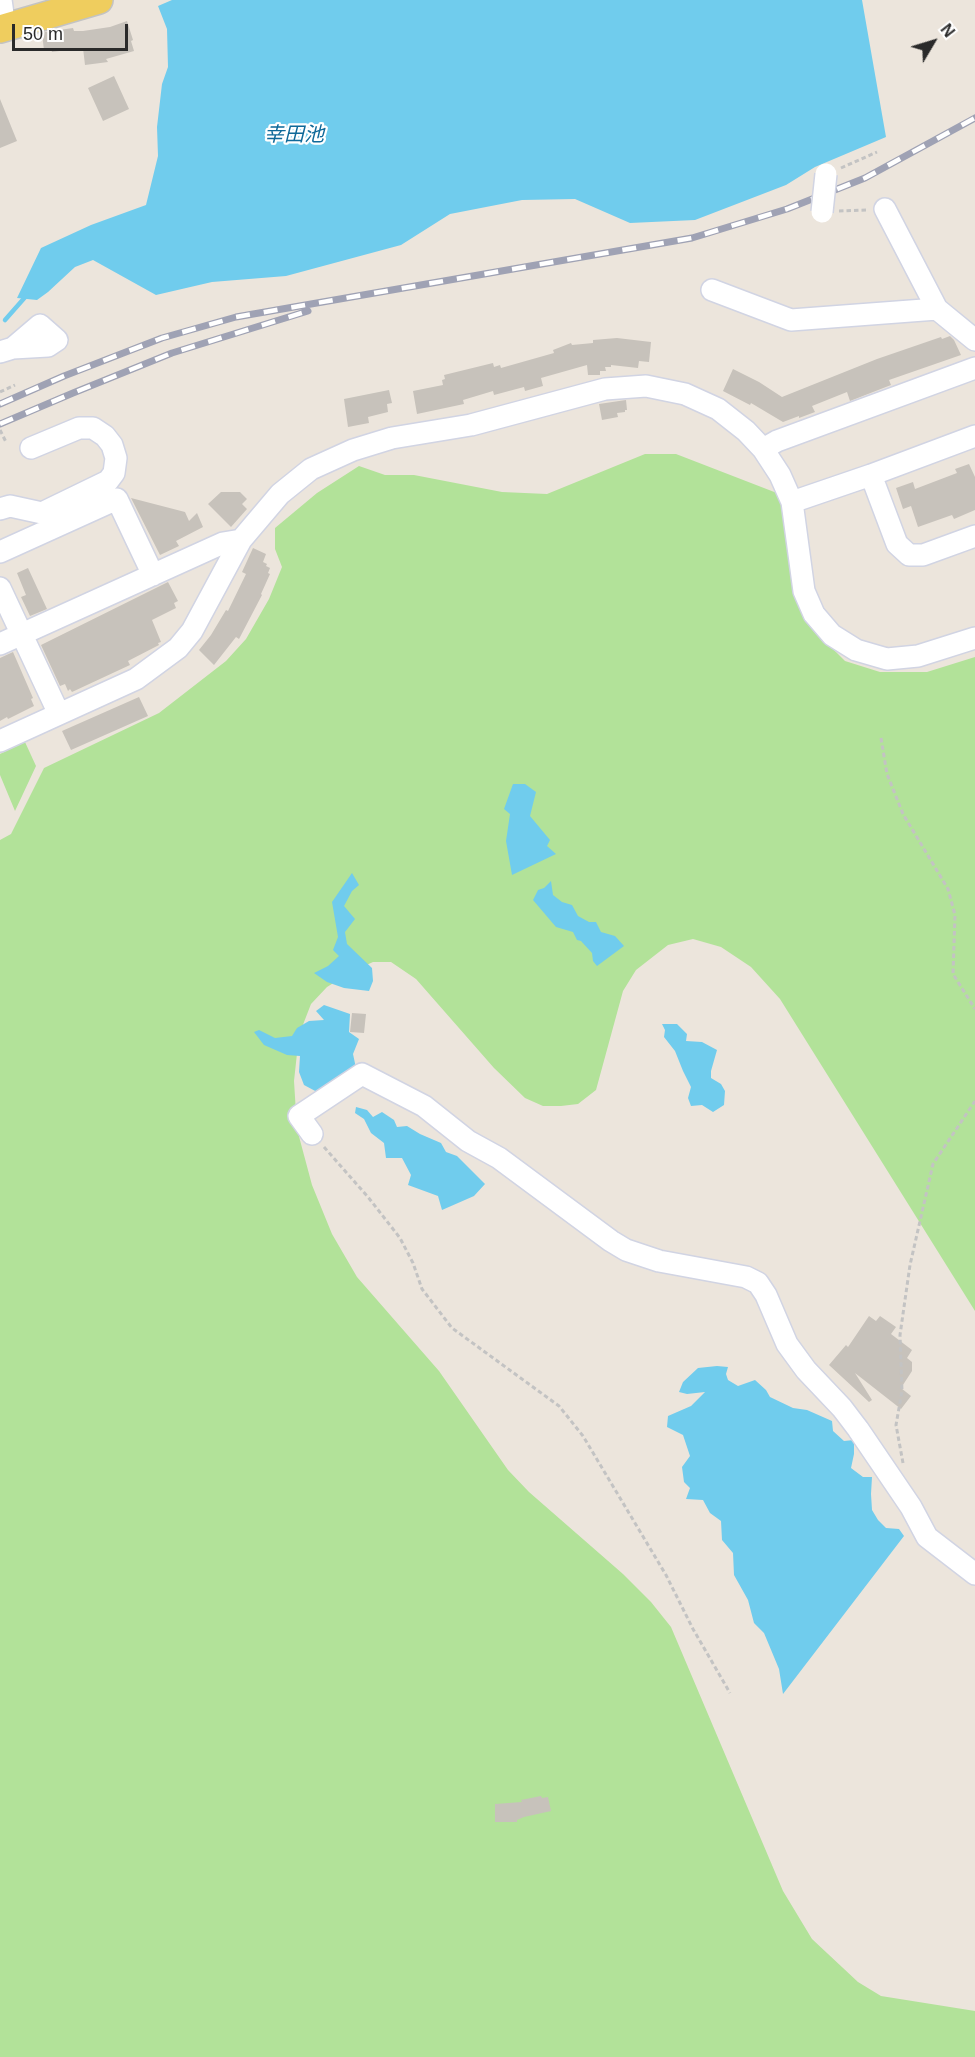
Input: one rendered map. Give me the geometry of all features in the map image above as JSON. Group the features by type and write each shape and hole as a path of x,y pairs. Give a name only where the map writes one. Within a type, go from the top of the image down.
{"main road":[{"path":"3,28 99,0"}],"street":[{"path":"1,0 3,28"},
{"path":"822,212 826,174"},
{"path":"885,209 937,309 975,340"},
{"path":"712,290 791,320 937,309"},
{"path":"763,449 777,441 975,368"},
{"path":"0,741 135,679 178,648 192,631 241,540 280,494 311,469 353,450 392,438 482,422 605,389 646,386 685,394 718,409 746,431 763,449 780,475 792,502 804,591 814,614 832,635 856,650 887,658 918,656 975,638"},
{"path":"0,509 10,506 42,513 108,482 114,473 116,458 112,445 105,436 93,428 79,428 32,448"},
{"path":"792,502 975,436"},
{"path":"871,474 897,544 909,555 923,555 975,536"},
{"path":"0,552 117,499 153,575"},
{"path":"0,644 223,543 241,540"},
{"path":"0,588 59,714"},
{"path":"312,1134 300,1116 362,1074 424,1106 468,1141 499,1158 626,1250 659,1261 746,1278 758,1283 766,1295 786,1344 858,1429 911,1507 927,1537 975,1574"}],"path":[{"path":"826,174 877,152"},
{"path":"822,212 885,209"},
{"path":"0,392 15,385"},
{"path":"0,430 6,442"},
{"path":"881,738 887,774 903,814 948,889 955,915 953,974 975,1009"},
{"path":"905,1472 896,1425 902,1391 900,1335 910,1265 933,1164 975,1101"},
{"path":"312,1134 368,1197 400,1238 422,1289 452,1328 560,1406 583,1436 666,1575 693,1629 730,1693"}],"green space":[{"path":"645,454 676,454 782,495 817,633 845,661 880,672 927,672 975,657 975,1311 780,999 751,967 721,947 693,939 668,945 636,970 623,991 596,1090 578,1104 561,1106 543,1106 525,1098 494,1068 416,979 391,962 373,962 351,972 327,987 311,1004 299,1035 294,1081 297,1129 312,1185 332,1234 357,1277 439,1371 508,1470 529,1492 623,1574 651,1602 671,1627 783,1891 812,1939 858,1982 881,1996 975,2011 975,2057 0,2057 0,840 11,834 44,768 159,713 226,661 246,639 269,599 282,567 275,549 275,528 317,493 359,466 385,475 414,475 502,492 547,494"},
{"path":"25,742 36,766 15,811 0,775 0,754"}],"water":[{"name":"幸田池","path":"172,0 862,0 886,137 815,167 786,185 695,220 630,223 575,199 522,200 450,214 401,245 286,276 212,282 156,295 93,260 75,267 37,300 17,298 41,248 91,225 146,205 158,156 157,127 162,84 168,67 167,29 158,6"},
{"path":"513,784 525,784 536,792 530,816 550,840 547,846 556,854 512,875 506,841 510,814 504,809"},
{"path":"352,873 359,885 352,891 344,906 355,919 345,932 347,944 372,968 373,981 369,991 344,988 327,982 314,973 328,966 339,956 333,950 338,937 332,902"},
{"path":"551,881 553,895 562,902 572,905 578,916 589,922 596,922 601,932 615,936 624,946 597,966 593,961 592,953 581,941 577,940 573,932 556,927 533,900 538,890"},
{"path":"324,1005 350,1014 349,1032 359,1039 353,1054 356,1068 319,1093 304,1085 299,1072 300,1056 287,1055 264,1045 254,1032 259,1030 275,1038 292,1036 297,1028 309,1021 324,1020 316,1011"},
{"path":"662,1024 677,1024 687,1034 686,1041 702,1042 717,1050 711,1078 721,1084 725,1091 724,1105 713,1112 702,1105 691,1106 688,1098 691,1087 675,1051 664,1037 665,1030"},
{"path":"356,1107 367,1110 373,1117 382,1112 394,1120 397,1127 407,1126 441,1143 446,1152 457,1156 485,1184 474,1196 442,1210 438,1196 408,1185 411,1175 402,1158 386,1158 384,1143 371,1133 364,1119 355,1113"},
{"path":"728,1367 726,1374 728,1380 738,1386 755,1380 770,1397 793,1408 807,1410 832,1421 833,1431 844,1441 854,1440 851,1468 863,1477 872,1477 872,1510 886,1528 899,1529 904,1536 783,1694 779,1669 764,1633 754,1623 748,1600 734,1575 733,1553 722,1540 721,1521 710,1513 703,1500 686,1499 690,1488 684,1482 682,1467 690,1456 683,1435 667,1427 668,1416 691,1406 705,1392 687,1394 679,1392 683,1382 698,1368"}],"building":[{"path":"127,21 134,51 106,59 108,62 85,65 83,48 52,52 51,49 44,50 42,34 45,32 73,28 74,31 83,31 110,27"},
{"path":"114,76 129,109 103,121 88,88"},
{"path":"0,99 17,141 0,148"},
{"path":"950,336 961,355 889,380 891,385 850,401 847,392 812,406 815,412 783,422 751,403 750,405 723,391 733,369 782,397 877,359"},
{"path":"617,338 651,342 649,362 639,361 638,368 611,365 611,367 605,367 606,371 600,371 600,375 588,375 587,365 541,378 543,386 525,391 524,387 494,395 493,391 463,400 464,404 417,414 413,391 443,385 444,375 493,363 494,367 500,365 501,368 554,353 553,350 571,343 572,345 593,343 593,340"},
{"path":"389,390 392,403 387,404 388,412 368,417 369,423 348,427 344,399"},
{"path":"626,400 627,410 625,412 617,413 618,417 602,420 599,404"},
{"path":"969,464 975,477 975,510 954,519 952,515 918,527 911,506 903,509 896,488 913,482 915,489 957,473 955,469"},
{"path":"221,492 240,492 247,499 242,504 247,509 231,527 208,504"},
{"path":"131,498 185,512 189,521 197,513 203,527 176,541 179,546 160,555"},
{"path":"253,548 266,554 263,562 270,568 268,573 270,574 262,595 239,639 236,637 214,665 199,650 226,610 228,611 246,574 242,572"},
{"path":"28,568 47,609 30,616 21,597 26,595 17,573"},
{"path":"168,582 178,601 174,603 176,608 152,620 161,642 158,643 159,645 128,661 130,665 72,692 70,689 68,691 65,684 60,686 41,645"},
{"path":"13,652 33,698 31,699 34,706 0,721 0,658"},
{"path":"139,697 148,716 71,750 62,731"},
{"path":"352,1013 366,1014 364,1033 350,1032"},
{"path":"869,1316 876,1321 880,1316 896,1327 891,1334 912,1350 907,1358 912,1362 912,1371 901,1388 911,1396 901,1409 855,1373 872,1400 869,1402 829,1365 846,1345 848,1347"},
{"path":"541,1796 542,1798 548,1797 551,1811 524,1817 517,1822 495,1822 495,1804 522,1802 521,1800"}],"waterway":[{"path":"5,320 27,295"}],"railway":[{"path":"0,404 162,338 236,317 692,238 787,209 865,178 975,118"},
{"path":"0,424 172,353 308,311"}]}
